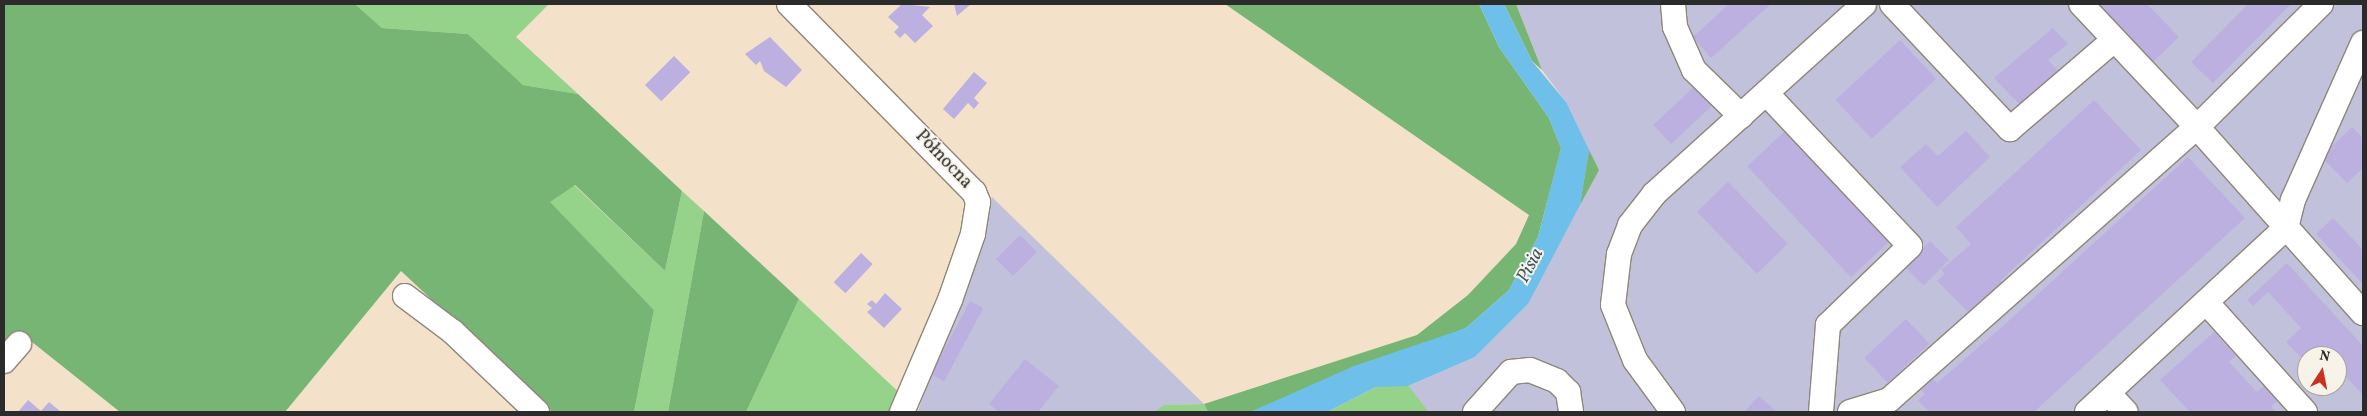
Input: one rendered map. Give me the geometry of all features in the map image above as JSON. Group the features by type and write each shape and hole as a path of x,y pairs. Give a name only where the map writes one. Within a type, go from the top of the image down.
{"street":[{"name":"Północna","path":"789,4 967,184 978,202 974,234 950,300 902,412"},
{"path":"1673,4 1675,27 1694,70 1741,116"},
{"path":"1673,412 1635,360 1613,305 1619,254 1630,225 1654,194 1864,4"},
{"path":"1892,4 2010,129 2114,40"},
{"path":"2081,4 2197,127 2363,313"},
{"path":"1850,412 1889,400 2197,127 2321,4"},
{"path":"2087,412 2286,228 2293,200 2363,43"},
{"path":"1766,93 1910,246 1828,325 1821,412"},
{"path":"405,296 453,332 537,412"},
{"path":"2206,302 2305,412"},
{"path":"1475,412 1511,372 1530,370 1568,392 1571,412"},
{"path":"2108,393 2126,412"}],"shaded area":[{"path":"1516,4 2363,4 2363,412 1429,412 1408,386 1475,357 1528,304 1566,102 1542,70"},
{"path":"992,197 1204,404 1164,405 1153,412 918,411"}],"green space":[{"path":"4,4 355,4 382,28 468,34 523,85 578,94 682,191 665,271 575,185 550,202 654,310 634,412 552,412 401,271 285,412 120,412 22,334 4,353"},
{"path":"355,4 549,4 516,37 578,94 523,85 468,34 382,28"},
{"path":"1225,4 1479,4 1499,47 1549,118 1561,148 1538,237 1509,290 1466,328 1250,412 1208,412 1204,404 1417,335 1468,295 1516,244 1529,215"},
{"path":"1504,4 1516,4 1542,70 1532,61"},
{"path":"1589,150 1599,170 1580,205"},
{"path":"574,185 665,271 682,191 704,211 668,412 634,412 654,310 549,202"},
{"path":"704,211 799,299 746,412 668,412"},
{"path":"799,299 904,397 893,412 746,412"},
{"path":"1407,384 1429,412 1327,412 1376,387"},
{"path":"1204,404 1208,412 1153,412 1164,405"}],"water":[{"name":"Pisia","path":"1479,4 1504,4 1532,61 1566,102 1589,150 1580,205 1528,304 1475,357 1408,386 1376,387 1327,412 1250,412 1354,366 1466,328 1509,290 1538,237 1561,148 1549,118 1499,47"}],"building":[{"path":"902,4 930,7 922,15 933,26 915,43 905,33 900,38 894,32 899,27 888,17"},
{"path":"954,4 971,4 957,16"},
{"path":"1729,4 1771,4 1711,58 1693,37"},
{"path":"2104,4 2147,4 2179,37 2151,64 2099,9"},
{"path":"2248,4 2291,4 2213,83 2191,62"},
{"path":"2053,28 2068,44 2048,60 2060,73 2024,109 1994,78"},
{"path":"770,37 802,70 786,87 764,71 760,61 756,65 745,54"},
{"path":"1900,40 1936,79 1872,139 1836,100"},
{"path":"674,56 690,72 661,101 645,85"},
{"path":"974,72 987,83 974,98 979,103 974,109 968,103 954,119 943,109"},
{"path":"1695,86 1713,105 1671,144 1653,125"},
{"path":"2094,100 2141,150 2001,280 2005,285 1971,315 1937,281 1945,274 1941,270 1971,244 1956,227"},
{"path":"2352,127 2363,138 2363,168 2347,183 2321,157"},
{"path":"1786,130 1890,241 1851,277 1747,166"},
{"path":"1966,131 1990,157 1937,207 1900,167 1926,144 1938,156"},
{"path":"2188,157 2245,218 2034,412 1929,412 1918,400 1925,394 1920,389 1932,378 1937,383 2003,326"},
{"path":"1728,182 1788,244 1757,274 1697,212"},
{"path":"2333,218 2363,250 2363,284 2316,234"},
{"path":"1020,235 1037,252 1013,276 996,259"},
{"path":"1930,241 1949,260 1924,286 1905,266"},
{"path":"861,253 873,264 845,293 834,282"},
{"path":"2287,263 2363,346 2363,395 2347,378 2347,346 2297,346 2297,354 2286,342 2301,328 2268,292 2253,306 2247,300"},
{"path":"885,293 902,309 884,328 867,312 872,308 867,304 872,300 876,304"},
{"path":"970,301 983,308 944,381 931,374"},
{"path":"1906,319 1929,344 1888,383 1864,358"},
{"path":"2214,332 2236,356 2229,362 2257,392 2267,383 2281,398 2271,407 2276,412 2190,412 2160,380"},
{"path":"1025,359 1059,386 1038,412 999,412 989,404"},
{"path":"1759,396 1777,412 1744,412"},
{"path":"28,400 41,411 49,402 61,412 18,412"}]}
